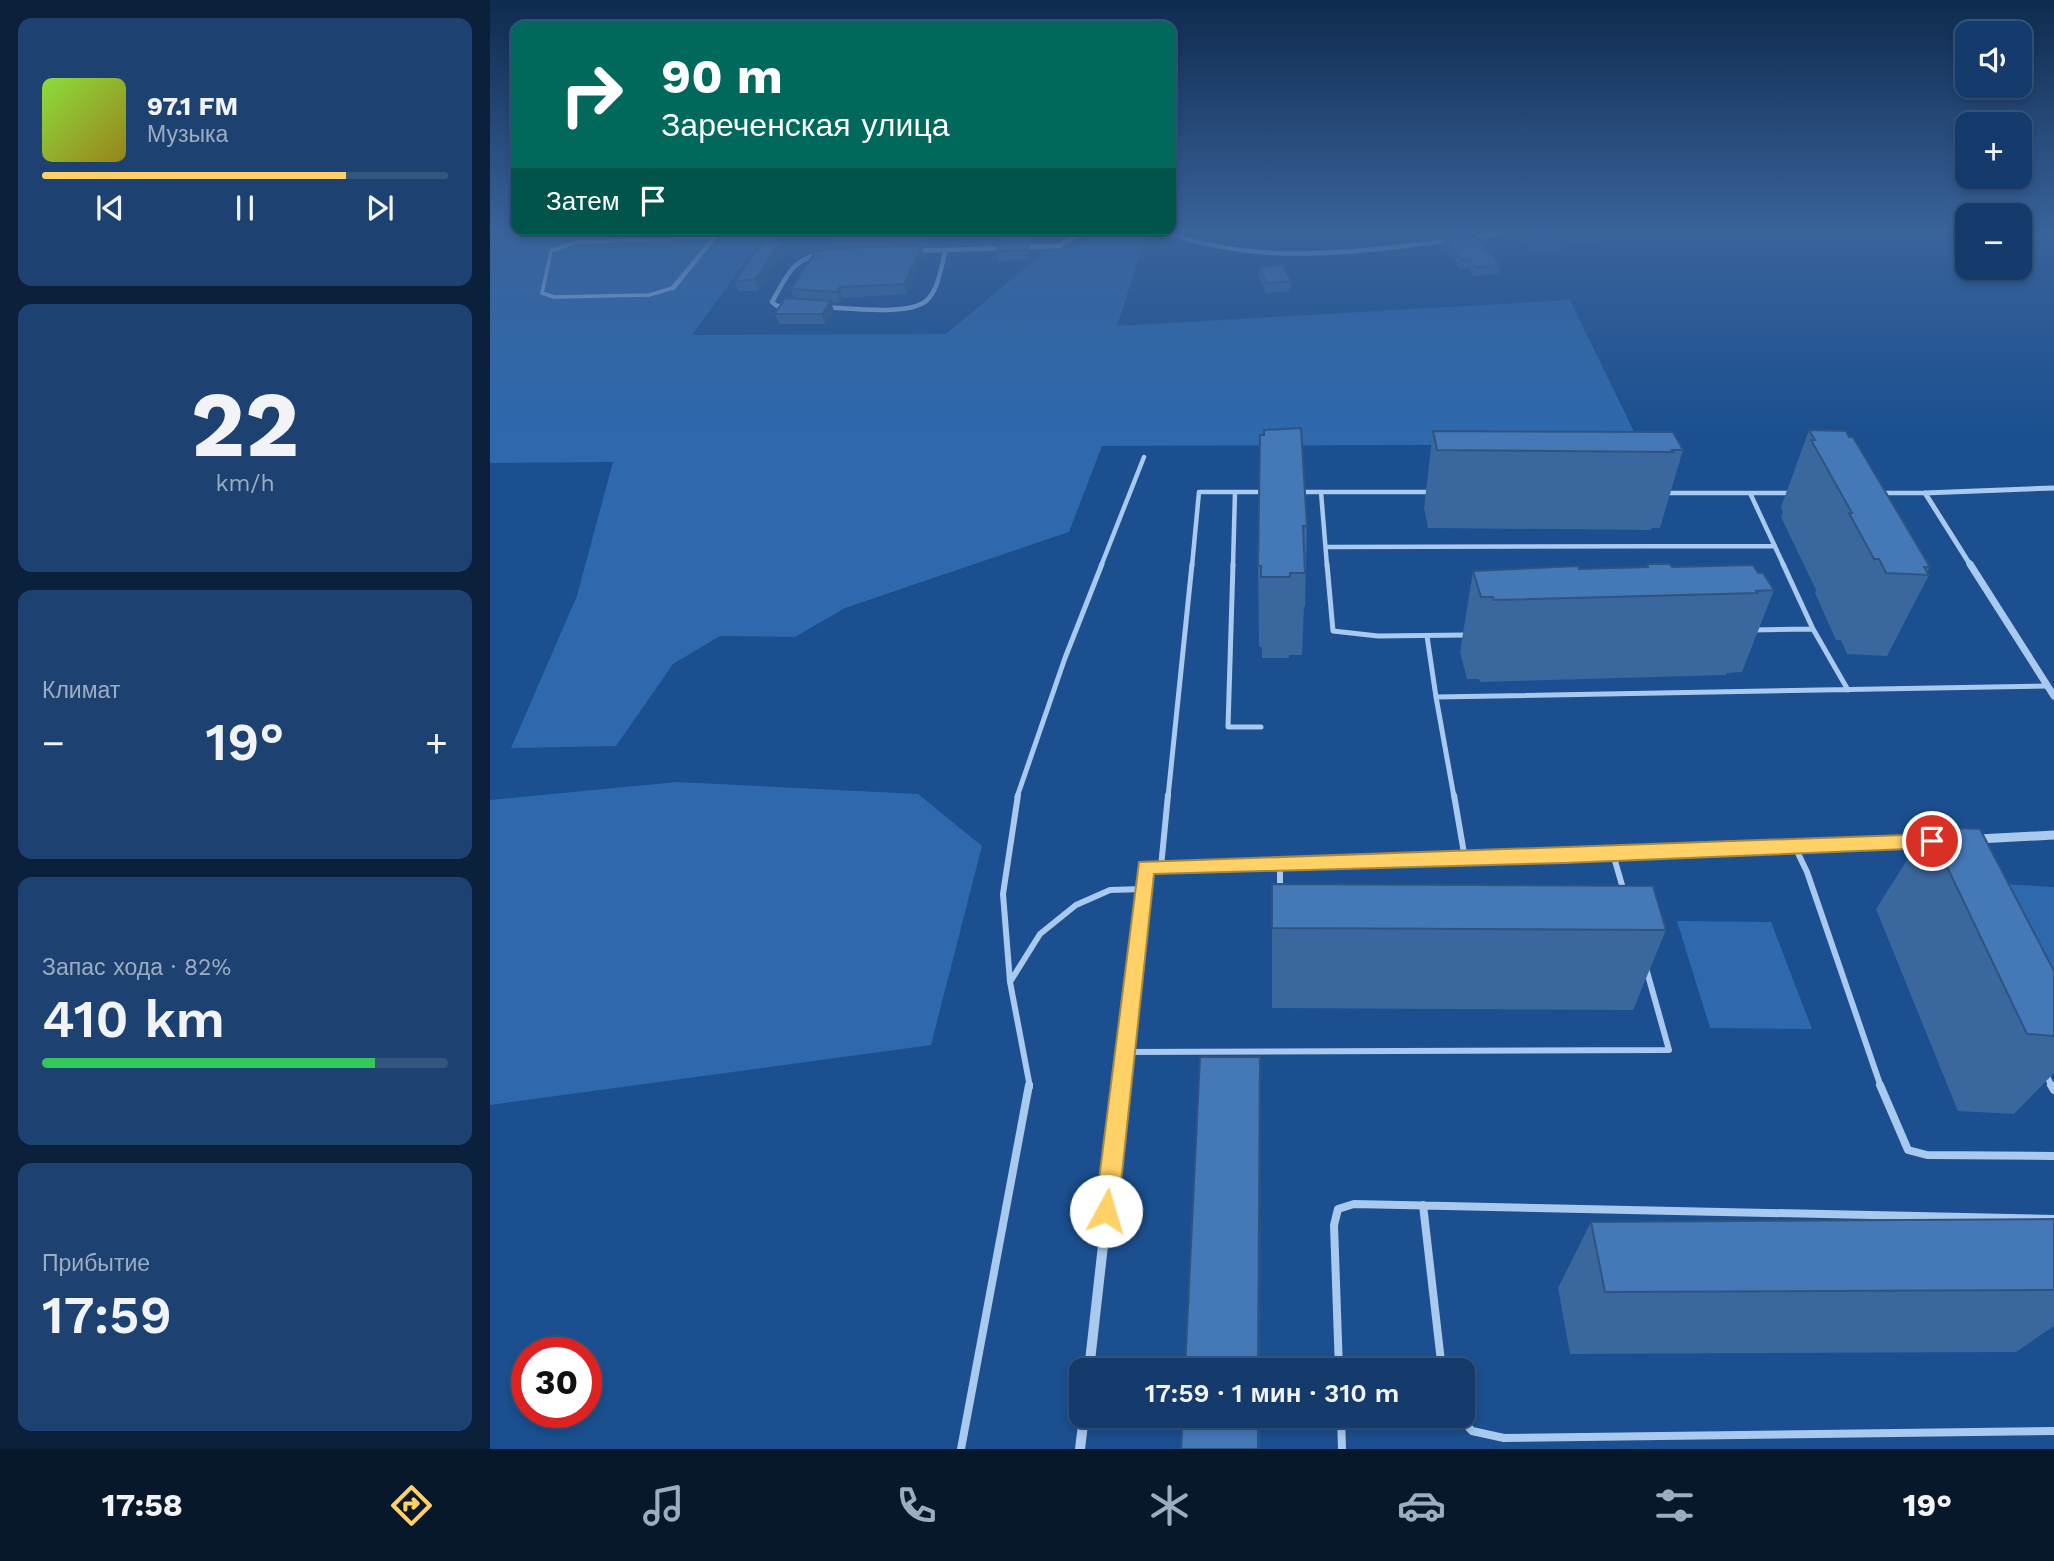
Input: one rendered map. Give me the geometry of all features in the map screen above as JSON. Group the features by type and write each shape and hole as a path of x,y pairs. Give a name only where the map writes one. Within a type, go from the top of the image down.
{"street":[{"path":"773,301 777,306 790,306"},
{"path":"816,307 898,307 922,304 927,301"},
{"path":"1925,493 2054,488"},
{"path":"1925,493 2054,696"},
{"path":"1973,839 2054,835"},
{"path":"1090,1358 1145,867 1465,859 1932,841"},
{"path":"1080,1449 1083,1428"}],"lane":[{"path":"961,1449 1030,1089 1010,982 1003,894 1009,833 1016,801 1065,658 1144,457"},
{"path":"1161,867 1199,492 1272,492"},
{"path":"1235,492 1228,727 1261,727"},
{"path":"1296,492 1445,492"},
{"path":"1321,492 1333,631 1378,636 1469,635"},
{"path":"1653,492 1804,493"},
{"path":"1750,493 1813,629 1848,690"},
{"path":"1871,493 1925,493"},
{"path":"1327,547 1775,546"},
{"path":"1744,630 1813,629"},
{"path":"1427,636 1465,859"},
{"path":"1436,697 2048,686"},
{"path":"1932,841 1937,849"},
{"path":"1795,846 1807,872 1874,1071 1908,1150 1927,1155 2054,1156"},
{"path":"1613,854 1627,904"},
{"path":"1280,865 1280,896"},
{"path":"1010,982 1040,934 1076,905 1110,890 1143,889"},
{"path":"1124,1052 1669,1050 1642,956"},
{"path":"2043,1068 2054,1090"},
{"path":"1339,1358 1334,1225 1338,1209 1354,1204 2054,1219"},
{"path":"1423,1205 1441,1358"},
{"path":"1341,1428 1342,1449"},
{"path":"1470,1428 1472,1431 1504,1438 2054,1431"}],"shaded area":[{"path":"490,301 717,301 692,335 946,334 986,301 1125,301 1117,326 1570,301 1640,444 1102,446 1069,532 845,608 795,637 720,636 673,664 616,746 511,748 577,596 613,462 490,463"},
{"path":"677,782 918,794 982,846 931,1045 490,1105 490,800"},
{"path":"2002,884 2054,887 2054,985"},
{"path":"1677,921 1771,922 1812,1029 1710,1028"}],"building":[{"path":"783,301 831,301 822,314 775,314"},
{"path":"1301,428 1307,526 1303,526 1305,573 1290,573 1290,577 1261,577 1261,566 1258,566 1260,435 1264,435 1264,430"},
{"path":"1809,430 1846,431 1849,437 1853,437 1930,567 1924,567 1929,575 1886,573 1879,559 1874,559 1811,440 1815,440"},
{"path":"1433,431 1673,432 1683,450 1437,450"},
{"path":"1647,564 1670,564 1672,567 1753,565 1758,573 1763,573 1774,590 1756,591 1757,593 1494,600 1493,597 1481,597 1473,571 1578,566 1579,569 1648,567"},
{"path":"1928,827 1980,829 2054,971 2054,1036 2027,1034"},
{"path":"1272,884 1653,886 1666,930 1272,928"},
{"path":"1200,1057 1260,1057 1258,1358 1186,1358"},
{"path":"2054,1219 2054,1290 1605,1292 1591,1222"},
{"path":"1182,1428 1258,1428 1258,1449 1181,1449"}],"route":[{"path":"1106,1211 1145,867 1564,856 1932,841"}]}
